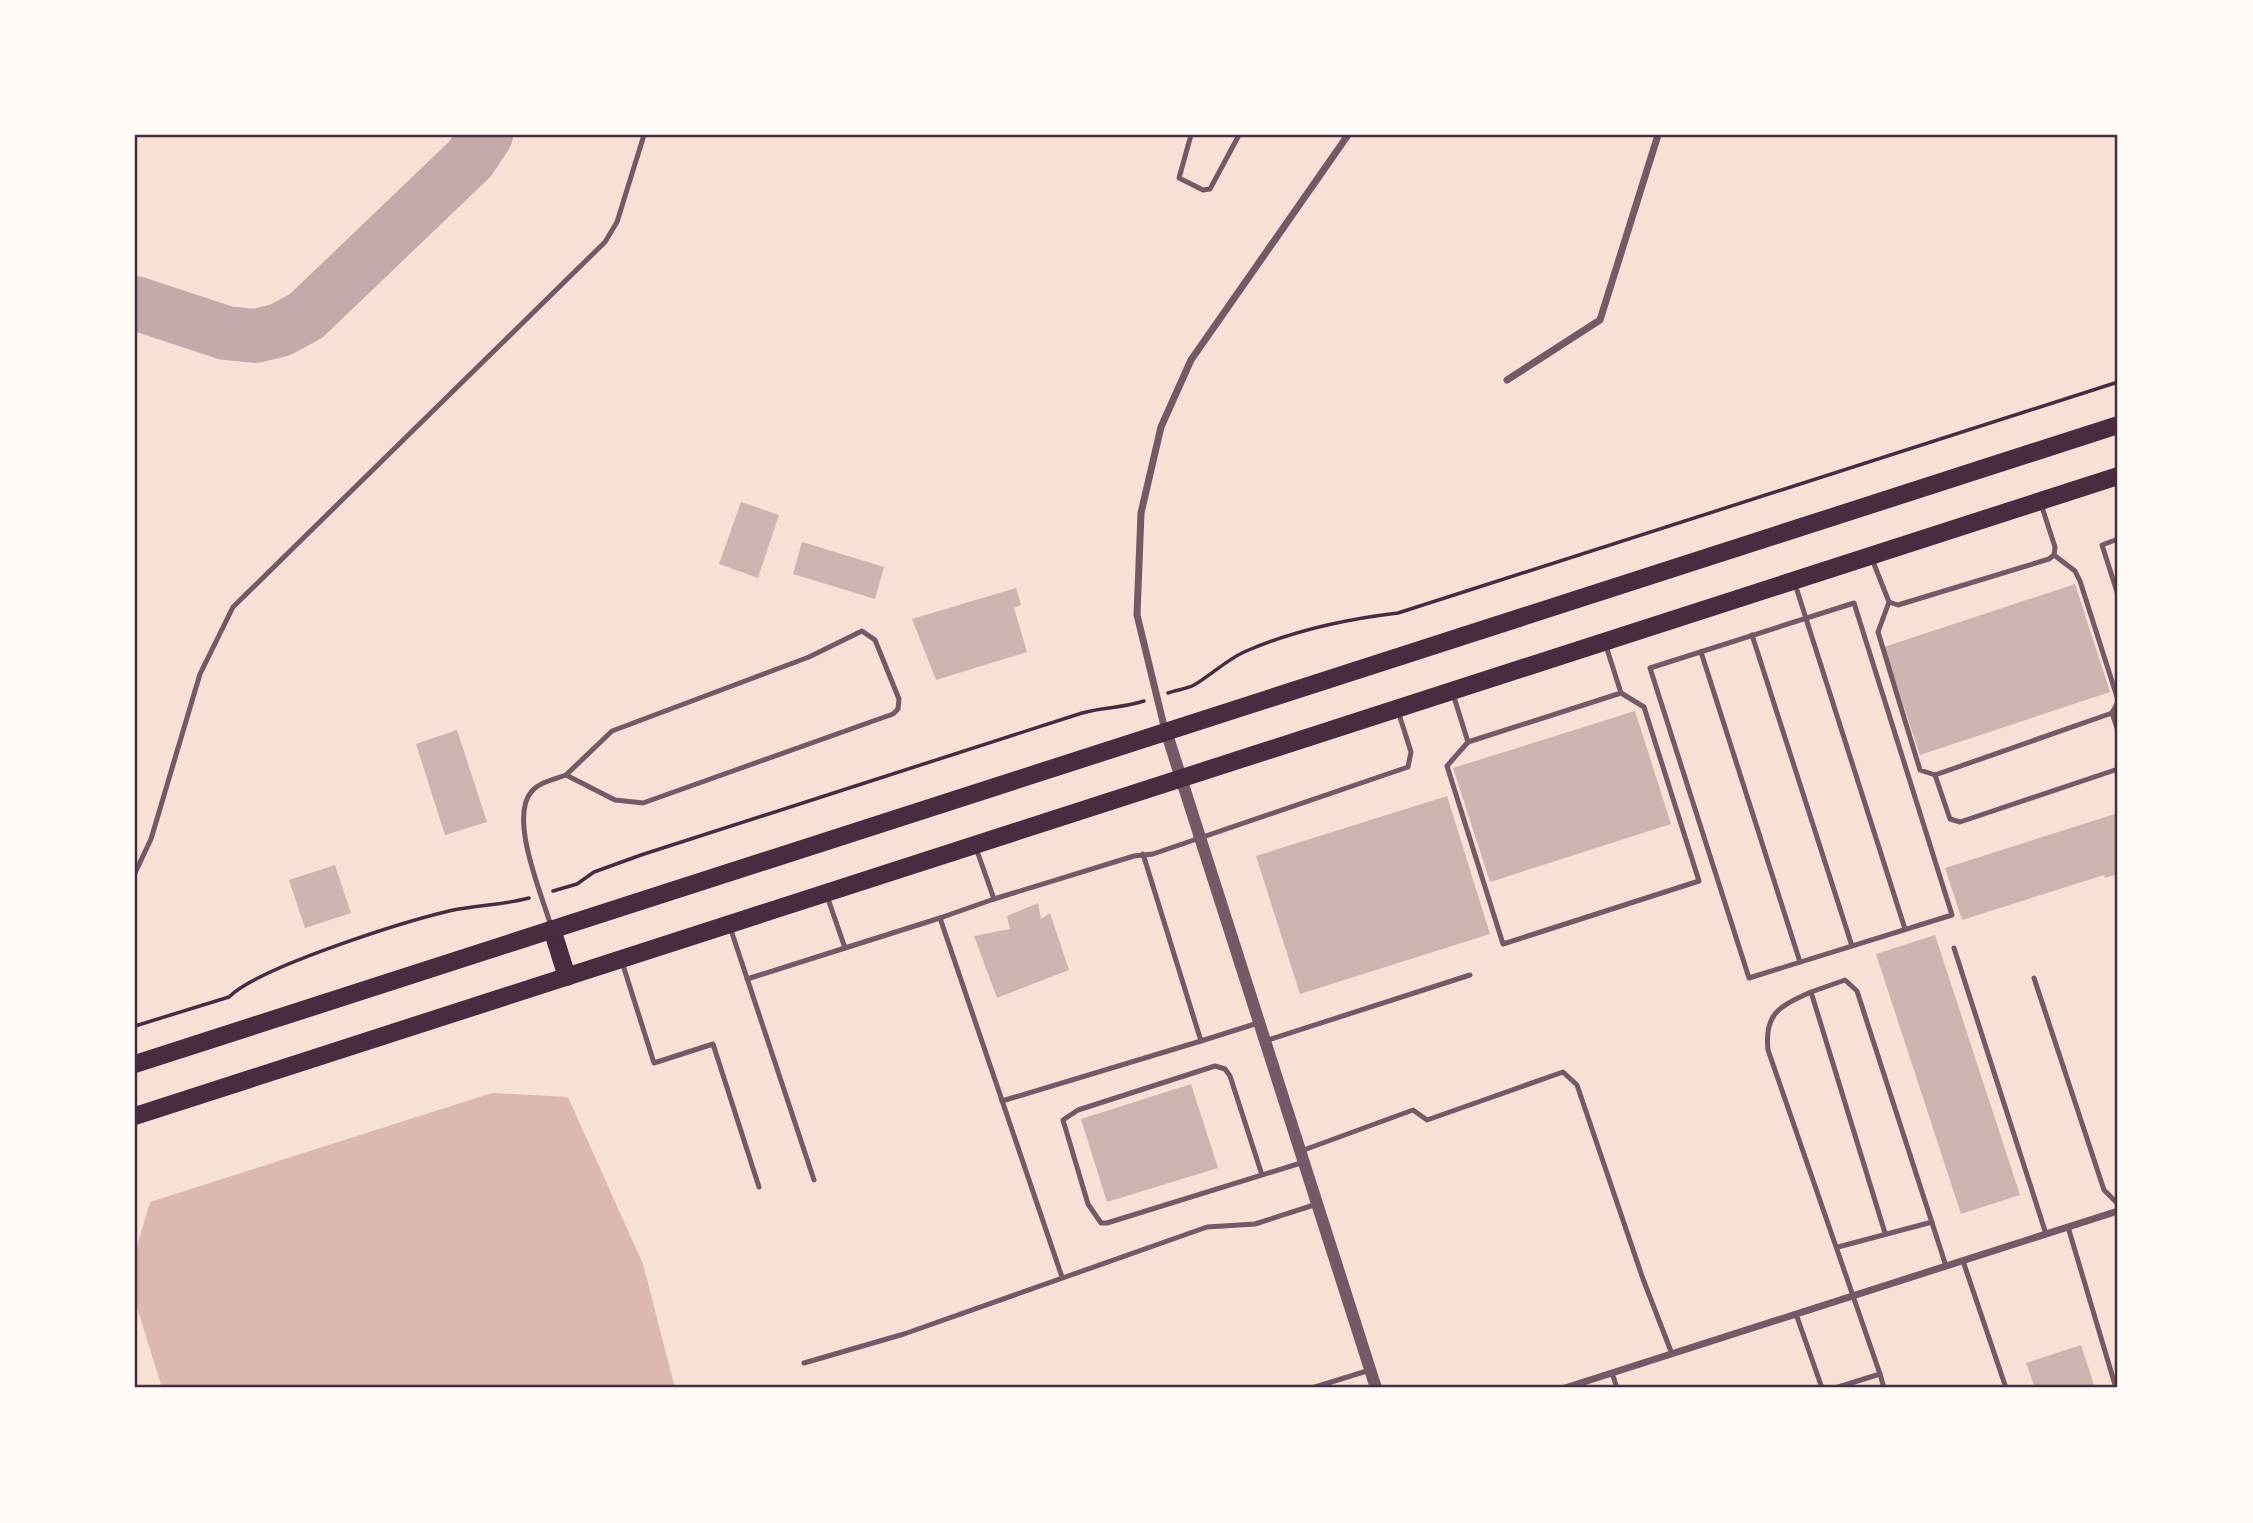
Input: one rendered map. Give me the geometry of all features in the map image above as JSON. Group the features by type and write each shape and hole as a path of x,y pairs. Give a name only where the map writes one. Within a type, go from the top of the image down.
{"main road":[{"path":"135,1064 2118,425"},
{"path":"135,1116 2118,476"},
{"path":"552,929 567,977"}],"street":[{"path":"1348,135 1191,360 1161,427 1141,513 1137,615 1166,731 1376,1388"},
{"path":"1507,380 1600,320 1658,135"},
{"path":"1565,1388 2118,1211"}],"lane":[{"path":"135,873 151,839 200,674 233,607 605,242 617,222 644,135"},
{"path":"1191,135 1178,178 1203,190 1210,190 1239,135"},
{"path":"2040,502 2055,547 2054,555"},
{"path":"2118,539 2102,545 2118,595"},
{"path":"1889,602 1898,605 2054,555"},
{"path":"1871,556 1889,602 1879,625 1881,647 1920,770 1935,775 2112,713 2118,701 2080,581 2075,571 2054,555"},
{"path":"1795,581 1905,929"},
{"path":"1854,603 1952,915 1749,978 1650,668 1752,635 1854,603"},
{"path":"552,929 522,828 524,810 529,793 537,785 566,775 601,738 612,731 809,657 862,631 875,640 899,699 898,709 893,715 643,803 615,800 566,775"},
{"path":"1752,635 1852,946"},
{"path":"1605,642 1621,693 1644,707 1699,881 1503,944 1447,766 1468,742 1621,693"},
{"path":"1701,652 1800,962"},
{"path":"1452,691 1468,742"},
{"path":"747,979 994,899 1143,854 1153,855 1408,767 1411,752 1397,708"},
{"path":"2112,713 2118,731"},
{"path":"1935,775 1950,819 1960,822 2118,769"},
{"path":"975,845 994,899"},
{"path":"1143,854 1201,1041"},
{"path":"826,893 845,948"},
{"path":"940,918 1062,1277"},
{"path":"729,924 814,1180"},
{"path":"1954,948 2046,1234"},
{"path":"621,959 654,1063 713,1044 759,1187"},
{"path":"1265,1041 1470,975"},
{"path":"2034,978 2104,1190 2118,1205"},
{"path":"1884,1388 1767,1042 1768,1024 1772,1016 1789,1002 1845,981 1857,991 1946,1266"},
{"path":"1811,992 1885,1233"},
{"path":"1002,1101 1259,1023"},
{"path":"1262,1175 1230,1076 1221,1067 1215,1066 1077,1110 1063,1120 1088,1204 1101,1223 1262,1175 1413,1110 1427,1120 1563,1072 1577,1085 1672,1354"},
{"path":"804,1363 904,1334 1207,1227 1255,1224 1317,1204"},
{"path":"1838,1247 1932,1222"},
{"path":"2068,1227 2116,1388"},
{"path":"1963,1261 1979,1315 2006,1388"},
{"path":"1796,1314 1822,1388"},
{"path":"1312,1388 1370,1370"},
{"path":"1612,1373 1617,1388"},
{"path":"1835,1388 1880,1374"}],"path":[{"path":"135,1026 229,997 240,986 332,948 448,911 518,901 578,884 594,872 641,855 966,749 1093,709 1129,706 1194,685 1207,673 1245,652 1303,632 1359,617 1398,613 2118,382"}],"shaded area":[{"path":"492,1093 568,1097 643,1264 675,1388 162,1388 135,1301 135,1253 150,1202"}],"building":[{"path":"741,502 779,515 758,578 719,564"},
{"path":"802,542 884,567 875,599 793,574"},
{"path":"2075,584 2110,692 1920,755 1884,647"},
{"path":"1016,588 1021,605 1014,608 1027,652 936,680 912,619"},
{"path":"1635,711 1671,824 1490,882 1453,768"},
{"path":"457,730 487,822 445,835 416,744"},
{"path":"1447,796 1490,934 1300,994 1256,856"},
{"path":"2118,813 2118,874 2105,878 2104,875 1962,920 1945,868"},
{"path":"335,865 351,913 305,928 289,880"},
{"path":"1038,903 1041,919 1050,913 1069,970 997,998 974,936 1010,929 1007,916"},
{"path":"1935,935 2020,1195 1961,1214 1876,954"},
{"path":"1191,1084 1218,1168 1107,1202 1081,1119"},
{"path":"2081,1345 2095,1388 2035,1388 2026,1363"}],"taxiway":[{"path":"135,303 226,333 255,336 280,330 306,316 470,159 486,135"}]}
